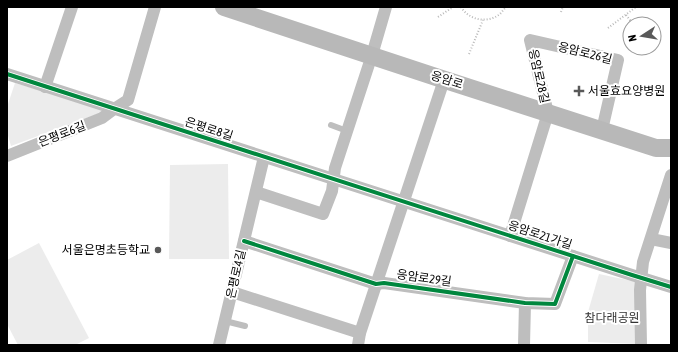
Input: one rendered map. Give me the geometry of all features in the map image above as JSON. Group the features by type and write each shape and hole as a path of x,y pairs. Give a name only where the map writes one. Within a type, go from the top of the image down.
{"main road":[{"name":"응암로","path":"224,7 656,148 671,148"}],"street":[{"path":"45,87 72,7"},
{"name":"은평로6길","path":"7,156 102,118 128,100 156,7"},
{"path":"256,192 323,214 332,191 335,168 386,7"},
{"name":"응암로28길","path":"530,40 548,113"},
{"name":"응암로26길","path":"530,40 618,60 602,130"},
{"name":"은평로8길","path":"7,74 404,202"},
{"name":"응암로29길","path":"358,345 360,333 444,80"},
{"path":"510,236 548,113"},
{"name":"은평로4길","path":"219,345 264,157"},
{"path":"641,345 640,290 643,262 671,175"},
{"name":"응암로21가길","path":"404,202 671,287"},
{"path":"651,239 671,243"},
{"name":"응암로29길","path":"244,241 376,284 384,282 525,303 555,304 573,256"},
{"path":"232,292 360,333"},
{"path":"524,345 525,303"}],"lane":[{"path":"331,125 347,131"},
{"path":"225,321 245,326"}],"path":[{"path":"438,17 454,7"},
{"path":"461,7 468,15 483,20 500,14 506,7"},
{"path":"561,12 563,7"},
{"path":"608,28 636,7"},
{"path":"469,54 483,20"}],"green space":[{"path":"15,83 103,109 100,113 11,146 7,132 7,107"},
{"path":"228,164 229,259 169,259 170,165"},
{"path":"39,243 89,338 75,345 18,345 7,324 7,260"},
{"name":"참다래공원","path":"599,274 637,282 637,344 588,342 588,312"}],"cycle path":[{"path":"7,74 671,287"},
{"path":"244,241 376,284 384,283 525,303 555,304 573,256"}],"place":[{"name":"서울효요양병원","path":"579,91"},
{"name":"서울은명초등학교","path":"158,250"}]}
